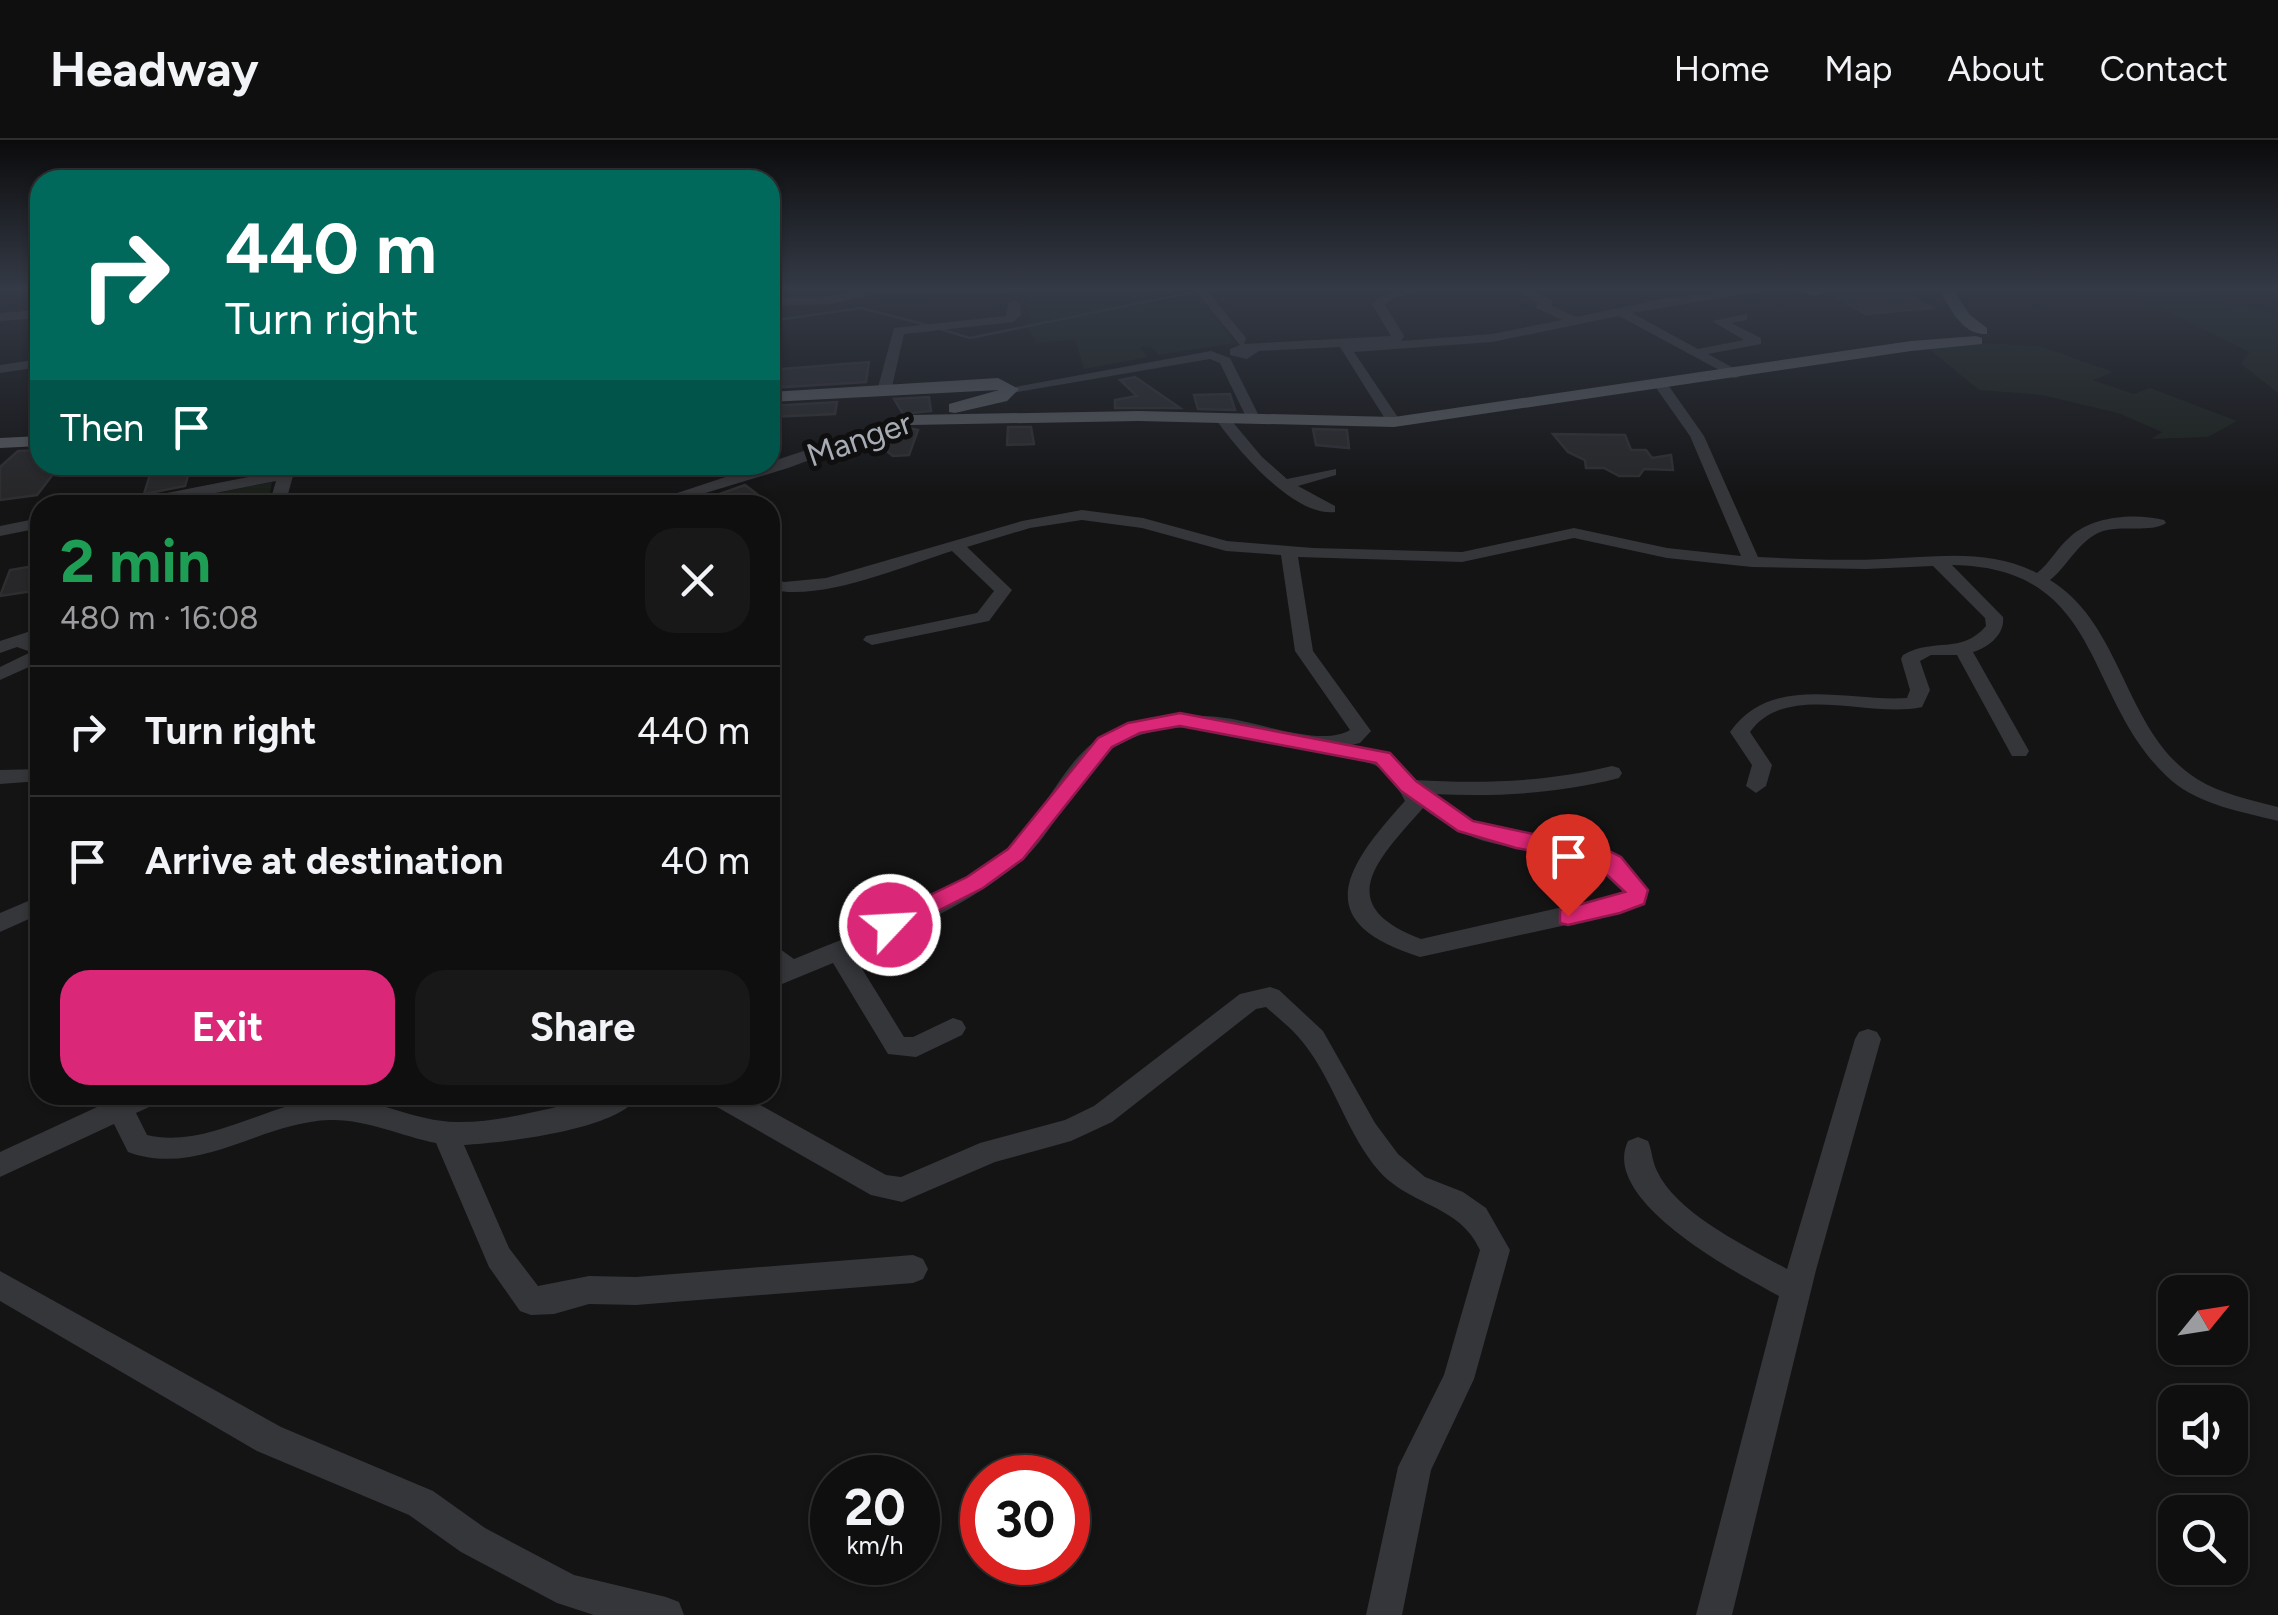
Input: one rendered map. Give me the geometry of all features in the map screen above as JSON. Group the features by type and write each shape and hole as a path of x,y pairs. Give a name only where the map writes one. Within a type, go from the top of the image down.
{"main road":[{"path":"911,420 1254,418 1394,422 1842,357"},
{"path":"780,397 998,383 1011,390"},
{"name":"Manger","path":"911,420 994,399 1011,390"},
{"path":"0,443 30,441"}],"street":[{"path":"884,391 892,357"},
{"path":"1011,390 1201,357"},
{"path":"1216,357 1226,361 1254,418"},
{"path":"1350,357 1394,422"},
{"path":"1703,357 1734,374"},
{"path":"0,370 30,366"},
{"path":"1661,385 1697,436 1749,553"},
{"path":"1220,418 1255,465 1281,486 1329,509"},
{"name":"Manger","path":"780,466 911,420"},
{"path":"1281,486 1330,472"},
{"path":"176,495 265,475"},
{"name":"Manger","path":"682,495 749,475"},
{"path":"780,586 827,582 1028,524 1091,515 1143,523 1213,544 1289,551 1462,557 1574,533 1718,559 1742,552 1984,560 2038,580 2092,631 2136,719 2168,767 2196,788 2278,814"},
{"path":"2038,580 2052,572 2084,534 2132,520 2158,523"},
{"path":"0,531 30,525"},
{"path":"872,640 983,616 1003,590 956,546"},
{"path":"1289,551 1304,651 1362,732 1408,786 1438,809 1484,834 1599,856 1628,877 1637,890 1636,898 1612,907 1420,948 1401,942 1366,915 1358,902 1357,879 1370,854 1416,802 1408,786"},
{"path":"1756,786 1762,765 1740,732 1744,722 1762,711 1800,701 1915,703 1920,690 1910,659 1932,650 1964,652 1988,638 1995,627 1994,617 1938,561"},
{"path":"0,651 30,648"},
{"path":"0,671 30,651"},
{"path":"1964,652 2018,750"},
{"path":"781,975 966,888 1016,854 1091,755 1135,728 1180,720 1322,744 1384,759"},
{"path":"1322,744 1354,739 1362,732"},
{"path":"1408,786 1527,789 1612,773"},
{"path":"0,777 30,775"},
{"path":"0,923 30,909"},
{"path":"837,949 897,1047 916,1048 953,1028"},
{"path":"737,1105 881,1186 902,1190 990,1151 1071,1130 1103,1114 1249,1001 1270,997 1318,1042 1344,1094 1405,1178 1455,1199 1488,1230 1495,1250 1458,1379 1415,1467 1384,1615"},
{"path":"1714,1615 1796,1290 1868,1039"},
{"path":"0,1165 130,1105"},
{"path":"120,1110 138,1144 166,1152 310,1110 354,1112 446,1134 578,1116 613,1105"},
{"path":"446,1134 499,1257 531,1300 554,1300 589,1290 636,1290 914,1269"},
{"path":"1638,1149 1637,1166 1662,1202 1708,1239 1796,1290"},
{"path":"0,1285 269,1439 421,1503 473,1540 569,1591 666,1615"}],"shaded area":[{"path":"1080,357 1148,357 1084,369"},
{"path":"1939,357 2070,357 2113,372 2093,380 2134,394 2150,388 2237,421 2208,437 2151,439 2162,432 2118,413 2042,395 1979,390"},
{"path":"2246,357 2278,357 2278,393 2241,364"},
{"path":"272,482 270,495 206,495"}],"building":[{"path":"869,362 866,382 780,387 780,369"},
{"path":"1135,377 1180,408 1115,408 1115,400 1137,396 1120,380"},
{"path":"1230,394 1235,410 1198,409 1194,395"},
{"path":"929,397 931,411 903,414 894,399"},
{"path":"837,402 835,414 780,417 780,405"},
{"path":"1008,427 1031,427 1034,444 1007,445"},
{"path":"908,428 918,430 909,455 893,456 873,440"},
{"path":"1313,429 1347,430 1349,448 1316,445"},
{"path":"1553,434 1625,435 1631,450 1646,450 1652,458 1671,455 1673,470 1644,469 1639,476 1619,476 1604,468 1586,468 1585,460 1568,452"},
{"path":"30,450 30,475 52,475 37,495 0,500 0,467 18,451"},
{"path":"150,475 188,475 185,486 144,494"},
{"path":"745,485 757,494 754,495 717,495"},
{"path":"30,567 30,592 0,596 10,570"}],"route":[{"path":"890,925 975,883 1016,854 1034,835 1069,782 1105,742 1135,728 1180,720 1382,758 1408,786 1466,826 1484,834 1599,856 1613,863 1637,890 1636,898 1568,916"}]}
